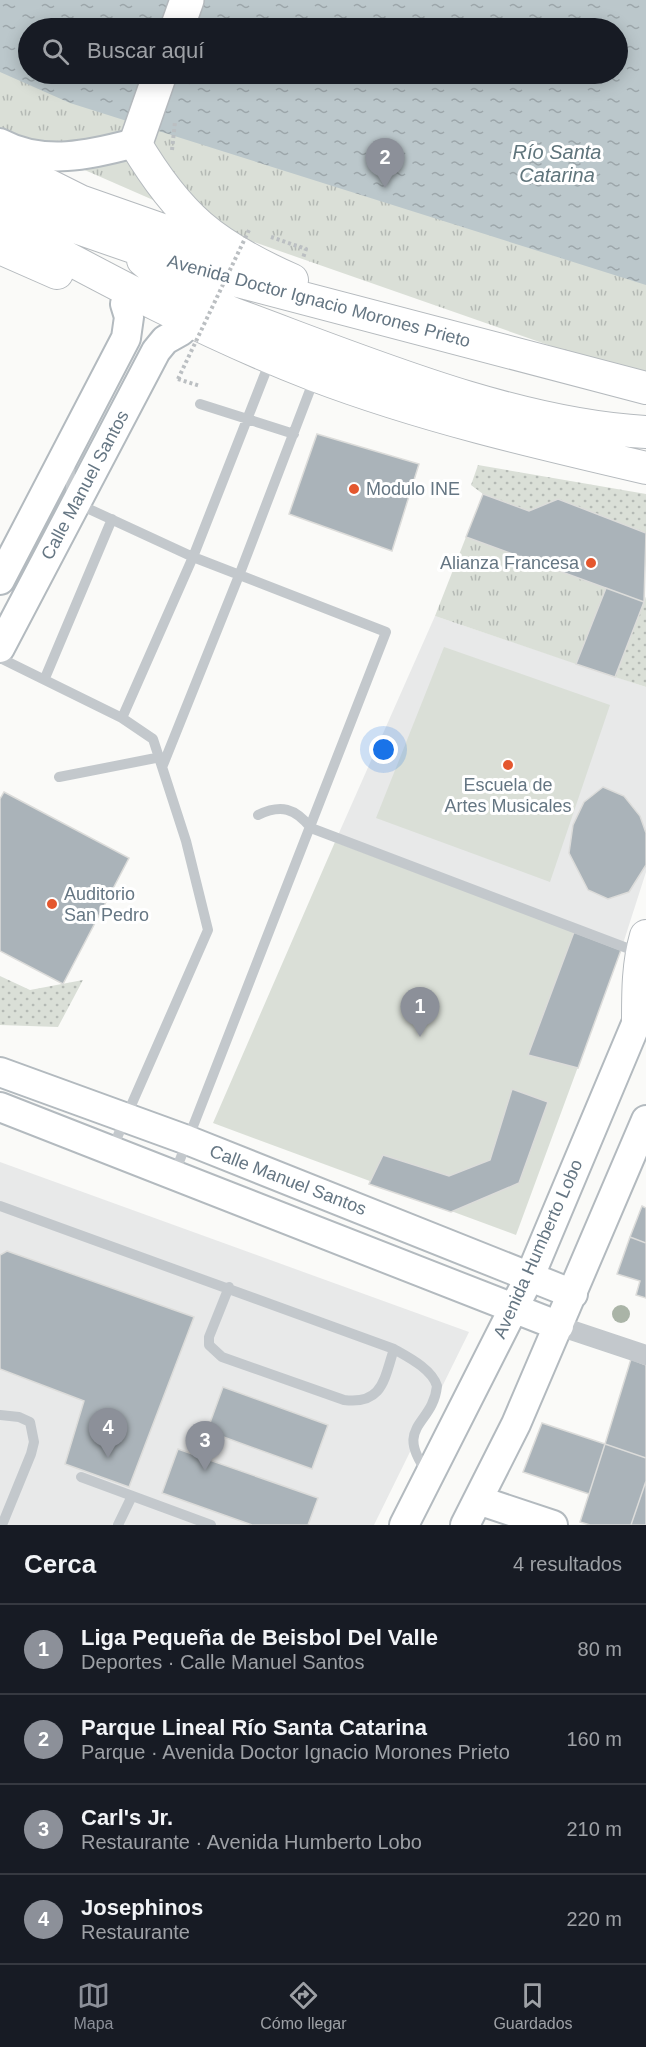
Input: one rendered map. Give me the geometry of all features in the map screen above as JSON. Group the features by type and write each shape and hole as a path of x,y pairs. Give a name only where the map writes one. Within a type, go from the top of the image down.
{"highway":[{"path":"181,18 187,0"},
{"path":"136,140 156,84"}],"main road":[{"path":"136,140 155,177 196,225 249,245 398,324"},
{"path":"0,161 80,201 249,245"},
{"name":"Avenida Doctor Ignacio Morones Prieto","path":"0,191 55,220 211,274 646,388"},
{"path":"0,222 98,275 261,344 316,375 484,430 646,468"},
{"path":"129,247 164,279 201,300 261,344"},
{"path":"0,248 181,331 213,342 261,344 576,423 646,432"},
{"path":"642,1010 643,945"}],"street":[{"path":"0,142 13,150 34,155 63,157 88,156 136,140"},
{"name":"Calle Manuel Santos","path":"0,580 126,338 129,317 125,304"},
{"name":"Calle Manuel Santos","path":"0,648 156,351 165,340 181,331"},
{"path":"68,452 95,466"},
{"name":"Avenida Humberto Lobo","path":"404,1525 530,1276 642,1010"},
{"name":"Calle Manuel Santos","path":"0,1072 187,1140 573,1294"},
{"name":"Calle Manuel Santos","path":"0,1107 559,1326"},
{"path":"465,1525 559,1326 644,1132"},
{"path":"559,1326 646,1355"},
{"path":"478,1500 553,1525"}],"lane":[{"path":"122,718 248,419 261,344"},
{"path":"162,761 240,573 316,375"},
{"path":"200,404 294,434"},
{"path":"68,452 72,497 76,503 192,556 386,632 174,1175"},
{"path":"45,678 112,519"},
{"path":"0,658 45,678 122,718 153,739 162,761 208,930 111,1151"},
{"path":"59,777 162,761"},
{"path":"258,814 273,808 290,810 302,817 311,828 643,945"},
{"path":"0,1206 229,1287 394,1349 429,1374 437,1386 413,1441 414,1454 428,1474"},
{"path":"229,1287 209,1337 209,1346 222,1357 344,1400 357,1401 368,1400 378,1393 394,1349"},
{"path":"0,1415 20,1417 30,1422 34,1442 2,1525"},
{"path":"81,1477 211,1525"},
{"path":"118,1525 132,1496"}],"path":[{"path":"185,95 189,84"},
{"path":"171,157 177,116"},
{"path":"178,379 249,245"}],"shaded area":[{"name":"Escuela de Artes Musicales","path":"435,616 646,687 646,872 621,950 335,842"},
{"path":"0,1162 469,1332 374,1525 0,1525"}],"green space":[{"path":"0,0 646,0 646,376 574,354 231,234 0,133"},
{"path":"478,465 646,494 646,533 558,499 529,511 483,494 471,485"},
{"path":"466,537 606,588 576,664 435,616"},
{"path":"646,597 646,687 615,677"},
{"path":"444,647 610,705 550,882 376,818"},
{"path":"335,842 621,950 516,1235 213,1123"},
{"path":"0,976 30,990 83,980 58,1027 0,1025"}],"water":[{"name":"Río Santa Catarina","path":"0,0 646,0 646,285 70,103 27,84 628,84 628,18 18,18 18,80 0,72"}],"building":[{"name":"Modulo INE","path":"317,434 419,464 392,551 289,514"},
{"name":"Alianza Francesa","path":"483,494 529,511 558,499 646,533 644,602 466,537"},
{"path":"606,588 644,602 615,677 576,664"},
{"path":"603,787 624,796 640,816 646,833 646,865 629,892 608,899 588,890 569,853 573,825 584,802"},
{"name":"Auditorio San Pedro","path":"4,792 129,858 63,984 0,951 0,799"},
{"path":"574,932 621,950 578,1068 528,1055"},
{"path":"512,1089 548,1102 519,1183 451,1212 369,1184 383,1155 449,1176 490,1160"},
{"path":"642,1206 646,1208 646,1243 630,1237"},
{"path":"630,1237 646,1243 646,1298 636,1295 640,1281 617,1274"},
{"path":"7,1251 194,1317 129,1487 65,1464 84,1401 0,1369 0,1255"},
{"path":"631,1359 646,1365 646,1458 605,1444"},
{"path":"223,1387 328,1425 312,1469 207,1431"},
{"path":"542,1423 605,1444 589,1494 523,1472"},
{"path":"605,1444 646,1458 646,1481 631,1525 590,1525 580,1522"},
{"path":"178,1449 318,1498 308,1525 252,1525 162,1493"},
{"path":"646,1481 646,1525 631,1525"}],"place":[{"name":"Parque Lineal Río Santa Catarina","path":"385,188"},
{"name":"Modulo INE","path":"354,489"},
{"name":"Alianza Francesa","path":"591,563"},
{"name":"Escuela de Artes Musicales","path":"508,765"},
{"name":"Auditorio San Pedro","path":"52,904"},
{"name":"Liga Pequeña de Beisbol Del Valle","path":"420,1037"},
{"name":"Josephinos","path":"108,1458"},
{"name":"Carl's Jr.","path":"205,1471"}]}
